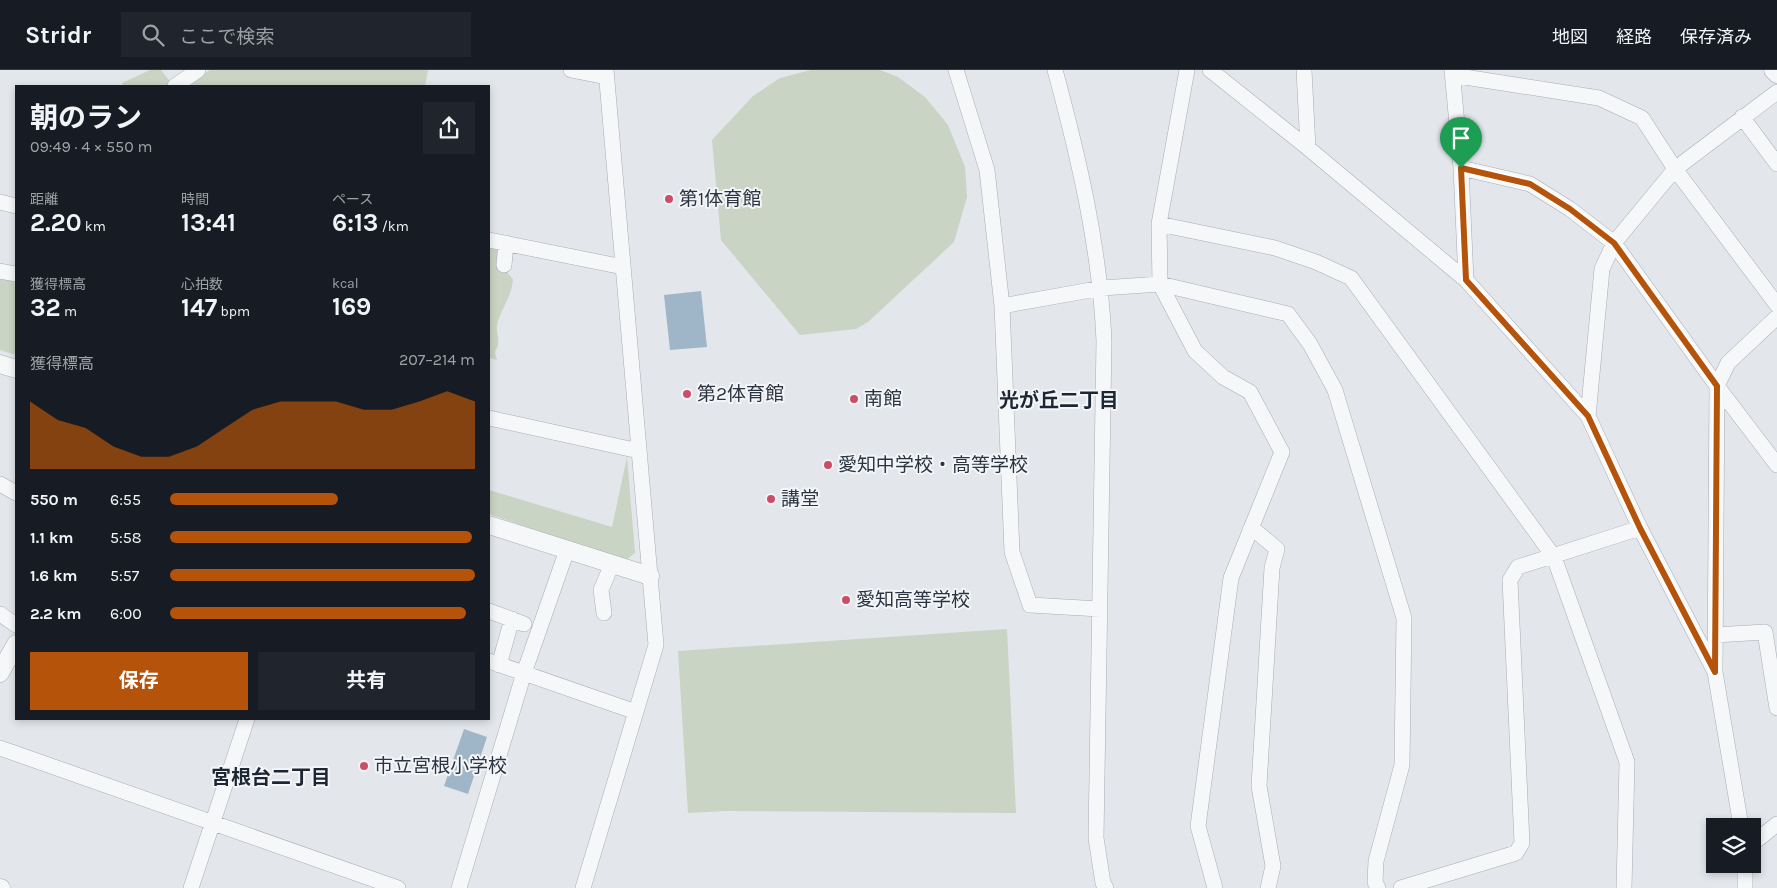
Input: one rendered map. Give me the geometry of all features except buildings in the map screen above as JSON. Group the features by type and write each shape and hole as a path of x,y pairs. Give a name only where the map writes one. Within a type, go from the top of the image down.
{"street":[{"path":"176,85 198,70"},
{"path":"572,70 606,74 656,645 583,888"},
{"path":"956,70 987,170 1002,306 1012,552 1030,606 1100,609"},
{"path":"1055,70 1091,216 1102,288 1104,341 1096,838 1106,888"},
{"path":"1187,70 1159,224 1160,284 1195,351 1223,377 1250,392 1282,452 1231,578 1198,826 1215,888"},
{"path":"1210,70 1308,148 1466,280 1588,416 1640,528 1715,672"},
{"path":"1304,70 1308,148"},
{"path":"1773,70 1777,74"},
{"path":"1466,280 1461,168 1452,72 1599,98 1642,118 1675,169 1777,305"},
{"path":"1588,416 1602,268 1614,243 1675,169 1777,92"},
{"path":"1742,117 1777,164"},
{"path":"1461,168 1530,184 1570,209 1614,243 1717,386 1777,465"},
{"path":"0,202 15,206"},
{"path":"1159,224 1275,248 1316,262 1351,278 1554,557 1627,762 1624,888"},
{"path":"490,240 623,268"},
{"path":"504,265 506,244"},
{"path":"0,271 15,274"},
{"path":"1002,306 1102,288 1160,284 1288,314 1310,344 1335,390 1404,618 1402,765 1376,861 1375,882 1378,888"},
{"path":"1740,818 1715,672 1717,386 1728,363 1777,317"},
{"path":"0,364 15,369"},
{"path":"490,418 639,451"},
{"path":"0,484 15,492"},
{"path":"490,525 650,576"},
{"path":"1401,888 1516,853 1522,843 1510,580 1518,567 1640,528"},
{"path":"1250,530 1258,533 1277,548 1272,568 1258,786 1273,866 1268,888"},
{"path":"460,888 524,673 567,550"},
{"path":"604,613 601,590 612,564"},
{"path":"490,611 518,621 494,663 636,712"},
{"path":"0,614 15,624"},
{"path":"1715,635 1765,632 1777,708"},
{"path":"0,673 15,646"},
{"path":"191,888 248,720"},
{"path":"0,748 398,888"},
{"path":"1761,837 1777,824"},
{"path":"1745,873 1745,888"}],"green space":[{"path":"150,70 161,70 171,83 168,85 123,85 122,83"},
{"path":"210,70 428,70 425,85 188,85"},
{"path":"811,70 880,70 898,77 925,97 948,125 965,167 967,197 954,242 868,322 856,329 800,335 721,240 712,140 753,96 780,78"},
{"path":"490,248 501,250 505,270 513,279 511,290 497,326 498,344 495,352 497,360 490,358"},
{"path":"0,278 15,282 15,355 0,350"},
{"path":"627,457 635,553 625,561 490,514 490,490 612,527"},
{"path":"1007,629 1016,813 725,811 688,813 678,651"}],"water":[{"path":"701,291 707,347 670,350 664,295"},
{"path":"464,729 487,737 468,794 444,786"}],"place":[{"name":"第1体育館","path":"669,199"},
{"name":"第2体育館","path":"687,394"},
{"name":"南館","path":"854,399"},
{"name":"愛知中学校・高等学校","path":"828,465"},
{"name":"講堂","path":"771,499"},
{"name":"愛知高等学校","path":"846,600"},
{"name":"市立宮根小学校","path":"364,766"}],"district":[{"name":"光が丘二丁目","path":"1059,400"},
{"name":"宮根台二丁目","path":"271,777"}],"route":[{"path":"1461,168 1530,184 1570,209 1614,243 1717,386 1715,672 1640,528 1588,416 1466,280 1461,168"}]}
